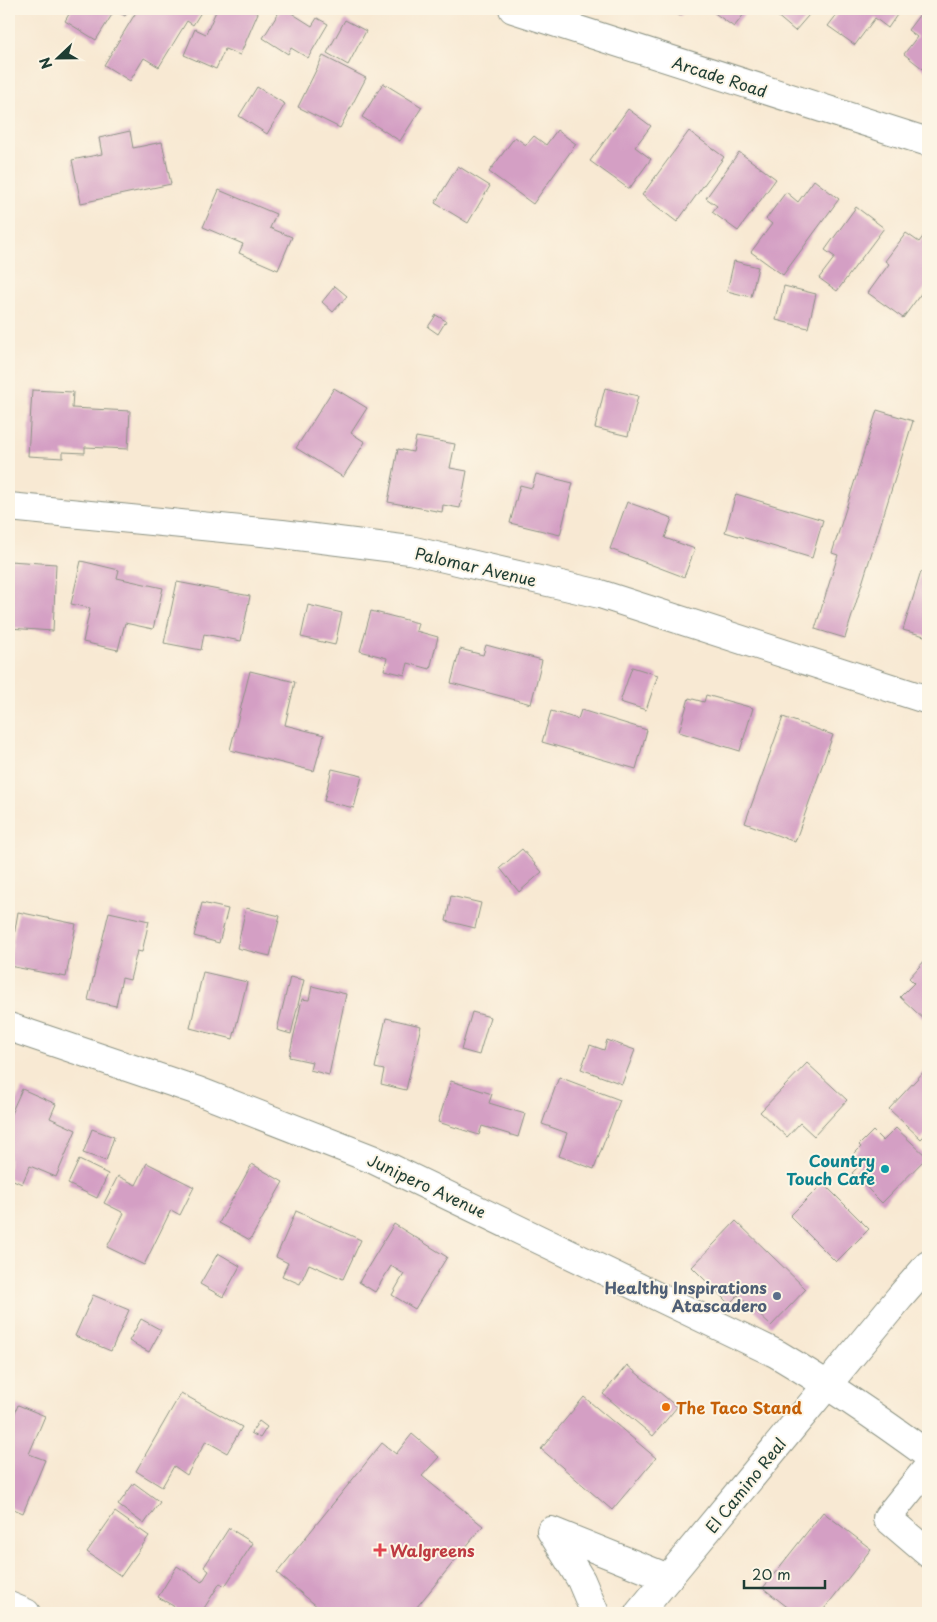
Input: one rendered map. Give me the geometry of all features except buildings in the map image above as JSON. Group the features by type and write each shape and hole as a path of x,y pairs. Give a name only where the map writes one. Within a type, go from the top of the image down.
{"street":[{"name":"Arcade Road","path":"513,9 928,142"},
{"name":"Palomar Avenue","path":"9,508 264,532 410,550 600,594 928,700"},
{"name":"Junipero Avenue","path":"9,1027 198,1091 372,1159 777,1354 828,1384 928,1455"},
{"name":"El Camino Real","path":"639,1613 928,1265"},
{"path":"928,1467 887,1518 928,1553"},
{"path":"595,1613 580,1580 551,1531 668,1578"},
{"path":"9,1606 26,1613"}],"place":[{"name":"Country Touch Cafe","path":"885,1169"},
{"name":"Healthy Inspirations Atascadero","path":"777,1296"},
{"name":"The Taco Stand","path":"666,1407"},
{"name":"Walgreens","path":"380,1550"}]}
